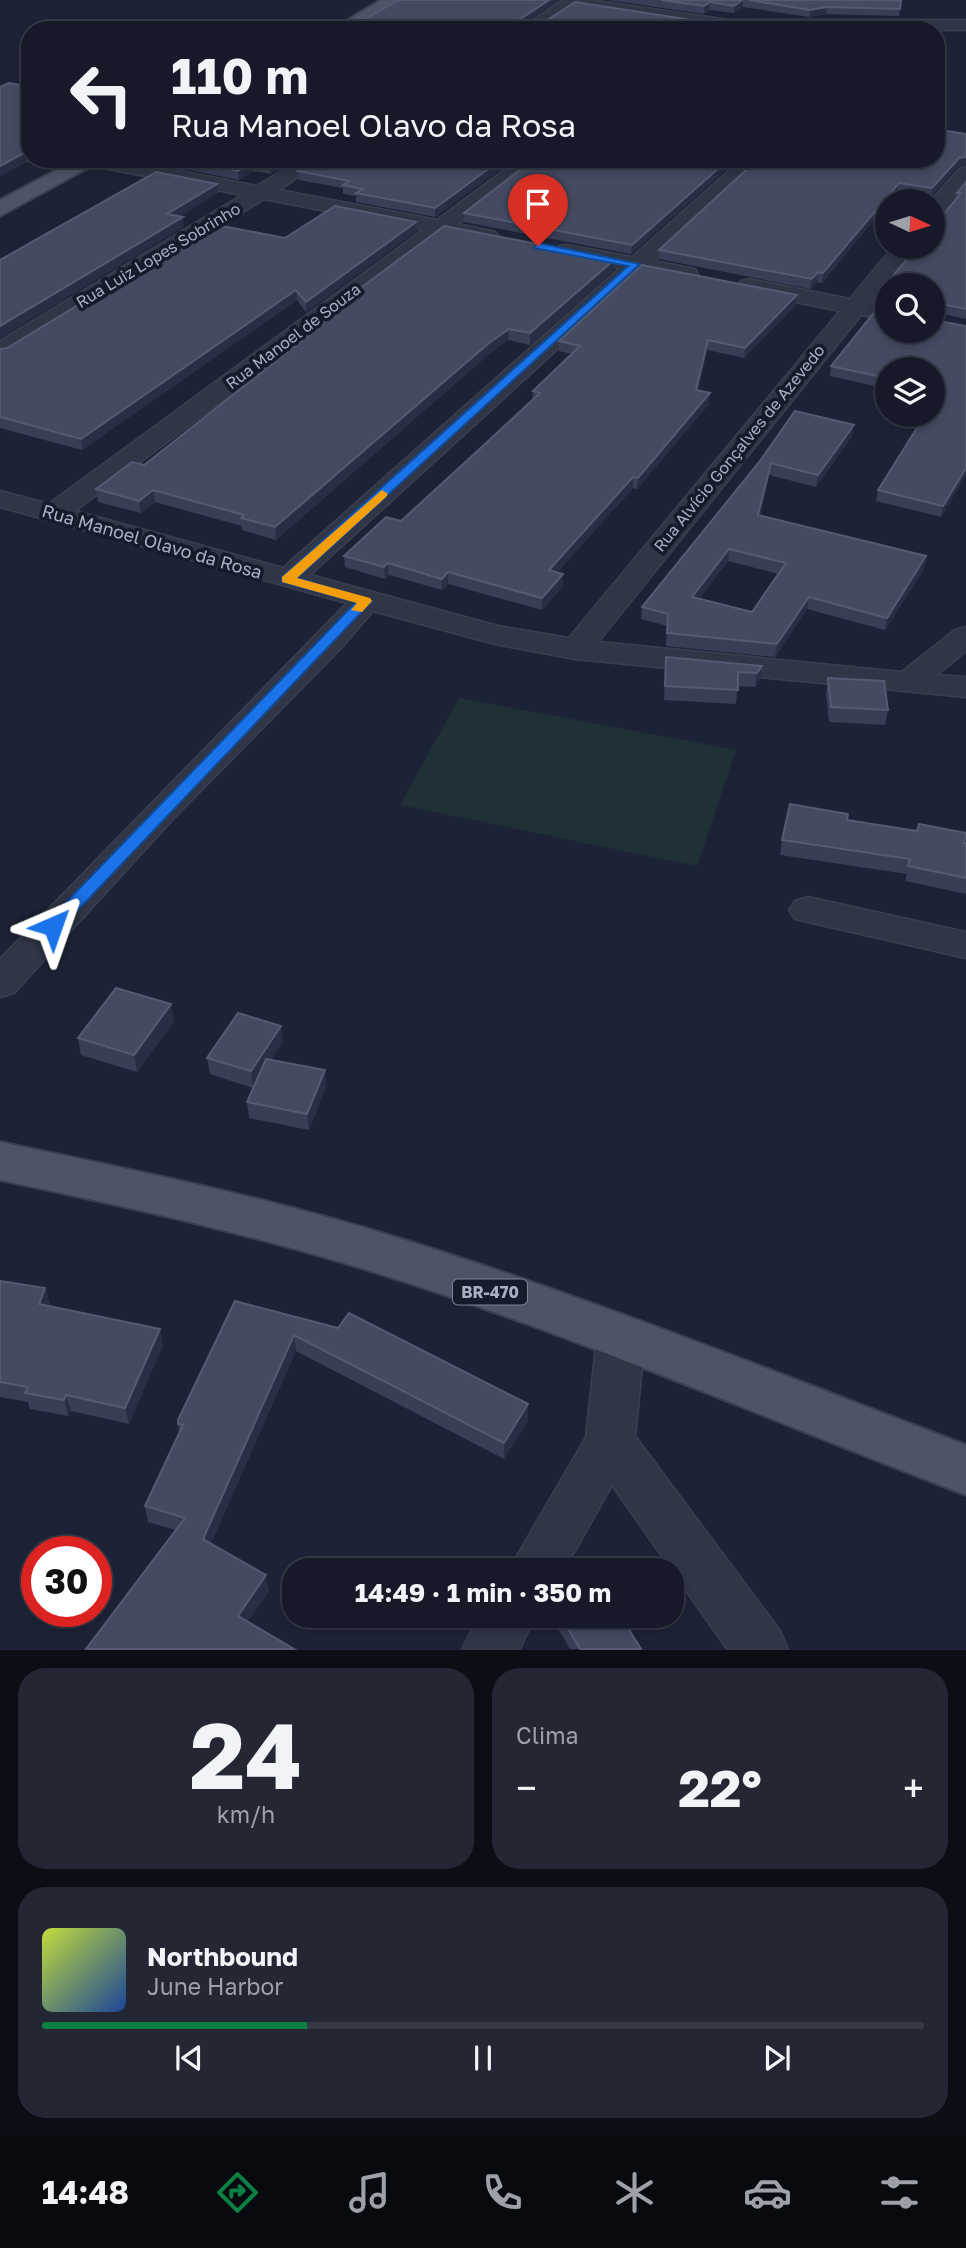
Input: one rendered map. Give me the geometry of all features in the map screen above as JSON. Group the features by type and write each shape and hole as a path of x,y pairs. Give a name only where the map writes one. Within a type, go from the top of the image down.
{"main road":[{"path":"356,21 394,0"},
{"path":"0,209 79,168"},
{"name":"BR-470","path":"0,1161 195,1202 396,1258 621,1338 966,1470"}],"street":[{"path":"541,21 572,1 694,21"},
{"path":"945,25 966,25"},
{"path":"136,168 505,239"},
{"name":"Rua Luiz Lopes Sobrinho","path":"0,351 300,168"},
{"name":"Rua Manoel de Souza","path":"53,514 521,168"},
{"path":"287,580 744,168"},
{"path":"945,198 966,173"},
{"path":"544,247 704,277"},
{"name":"Rua Alvício Gonçalves de Azevedo","path":"575,650 894,259"},
{"path":"731,283 875,310"},
{"name":"Rua Manoel Olavo da Rosa","path":"0,499 495,635 575,650 671,662 966,687"},
{"path":"0,983 160,812 331,640 365,601"},
{"path":"909,682 966,636"},
{"path":"808,911 966,945"},
{"path":"543,1558 610,1442 621,1338"},
{"path":"610,1442 761,1650"},
{"path":"489,1650 502,1628"}],"shaded area":[{"path":"459,698 736,750 697,866 400,805"}],"building":[{"path":"399,0 549,0 518,21 362,21"},
{"path":"661,0 742,0 734,6 710,2 704,6"},
{"path":"749,0 901,0 900,9 827,7 810,10"},
{"path":"575,2 686,19 683,21 546,21"},
{"path":"9,83 21,85 21,155 0,166 0,87"},
{"path":"945,130 966,134 966,157 959,158 932,188 899,183 894,189 875,189 875,211 823,273 818,272 812,279 659,250 748,168 945,168"},
{"path":"302,168 490,168 435,208 356,193 363,189 343,185 349,181 298,171"},
{"path":"522,168 719,168 632,245 464,213"},
{"path":"156,172 217,184 167,214 183,217 0,326 0,260"},
{"path":"966,182 966,309 945,305 945,273 895,273 907,259 945,259 945,213"},
{"path":"335,206 416,222 306,302 296,290 81,439 0,417 0,349 7,348 212,224 285,238"},
{"path":"444,226 615,259 530,333 509,329 489,343 275,527 241,518 244,515 153,490 139,501 96,489 132,462 144,465 323,324 319,319"},
{"path":"642,265 797,295 745,348 708,340 696,390 710,393 638,478 633,477 549,570 563,574 542,598 448,572 442,579 388,563 384,567 344,556 386,517 401,521 540,393 533,391 580,346 559,341"},
{"path":"875,311 875,343 945,343 945,322 966,326 966,468 943,506 878,490 917,427 945,427 945,357 875,357 875,375 831,366"},
{"path":"795,411 854,425 818,475 771,463 758,515 926,556 887,618 809,597 777,644 667,633 668,614 642,607 760,461","holes":["729,549 786,563 752,612 692,597"]},
{"path":"666,657 762,666 757,673 738,672 738,690 665,686"},
{"path":"828,678 884,681 888,710 831,707"},
{"path":"790,804 848,814 847,820 917,831 919,824 966,833 966,878 908,866 910,859 782,840"},
{"path":"116,988 171,1004 134,1055 78,1038"},
{"path":"238,1013 281,1026 251,1071 207,1058"},
{"path":"266,1059 325,1070 307,1114 247,1102"},
{"path":"0,1281 45,1288 39,1304 160,1329 125,1408 66,1395 64,1400 25,1393 28,1387 0,1382"},
{"path":"235,1301 338,1328 349,1313 528,1404 504,1443 294,1335 203,1539 266,1575 238,1616 294,1649 86,1649 103,1627 112,1627 112,1615 185,1518 145,1506 183,1425 178,1424"},
{"path":"568,1628 628,1628 641,1649 580,1649"}],"slow traffic":[{"path":"358,610 365,601 287,580 382,494"}],"route":[{"path":"53,926 160,812 331,640 365,601 287,580 635,264 538,246"}]}
